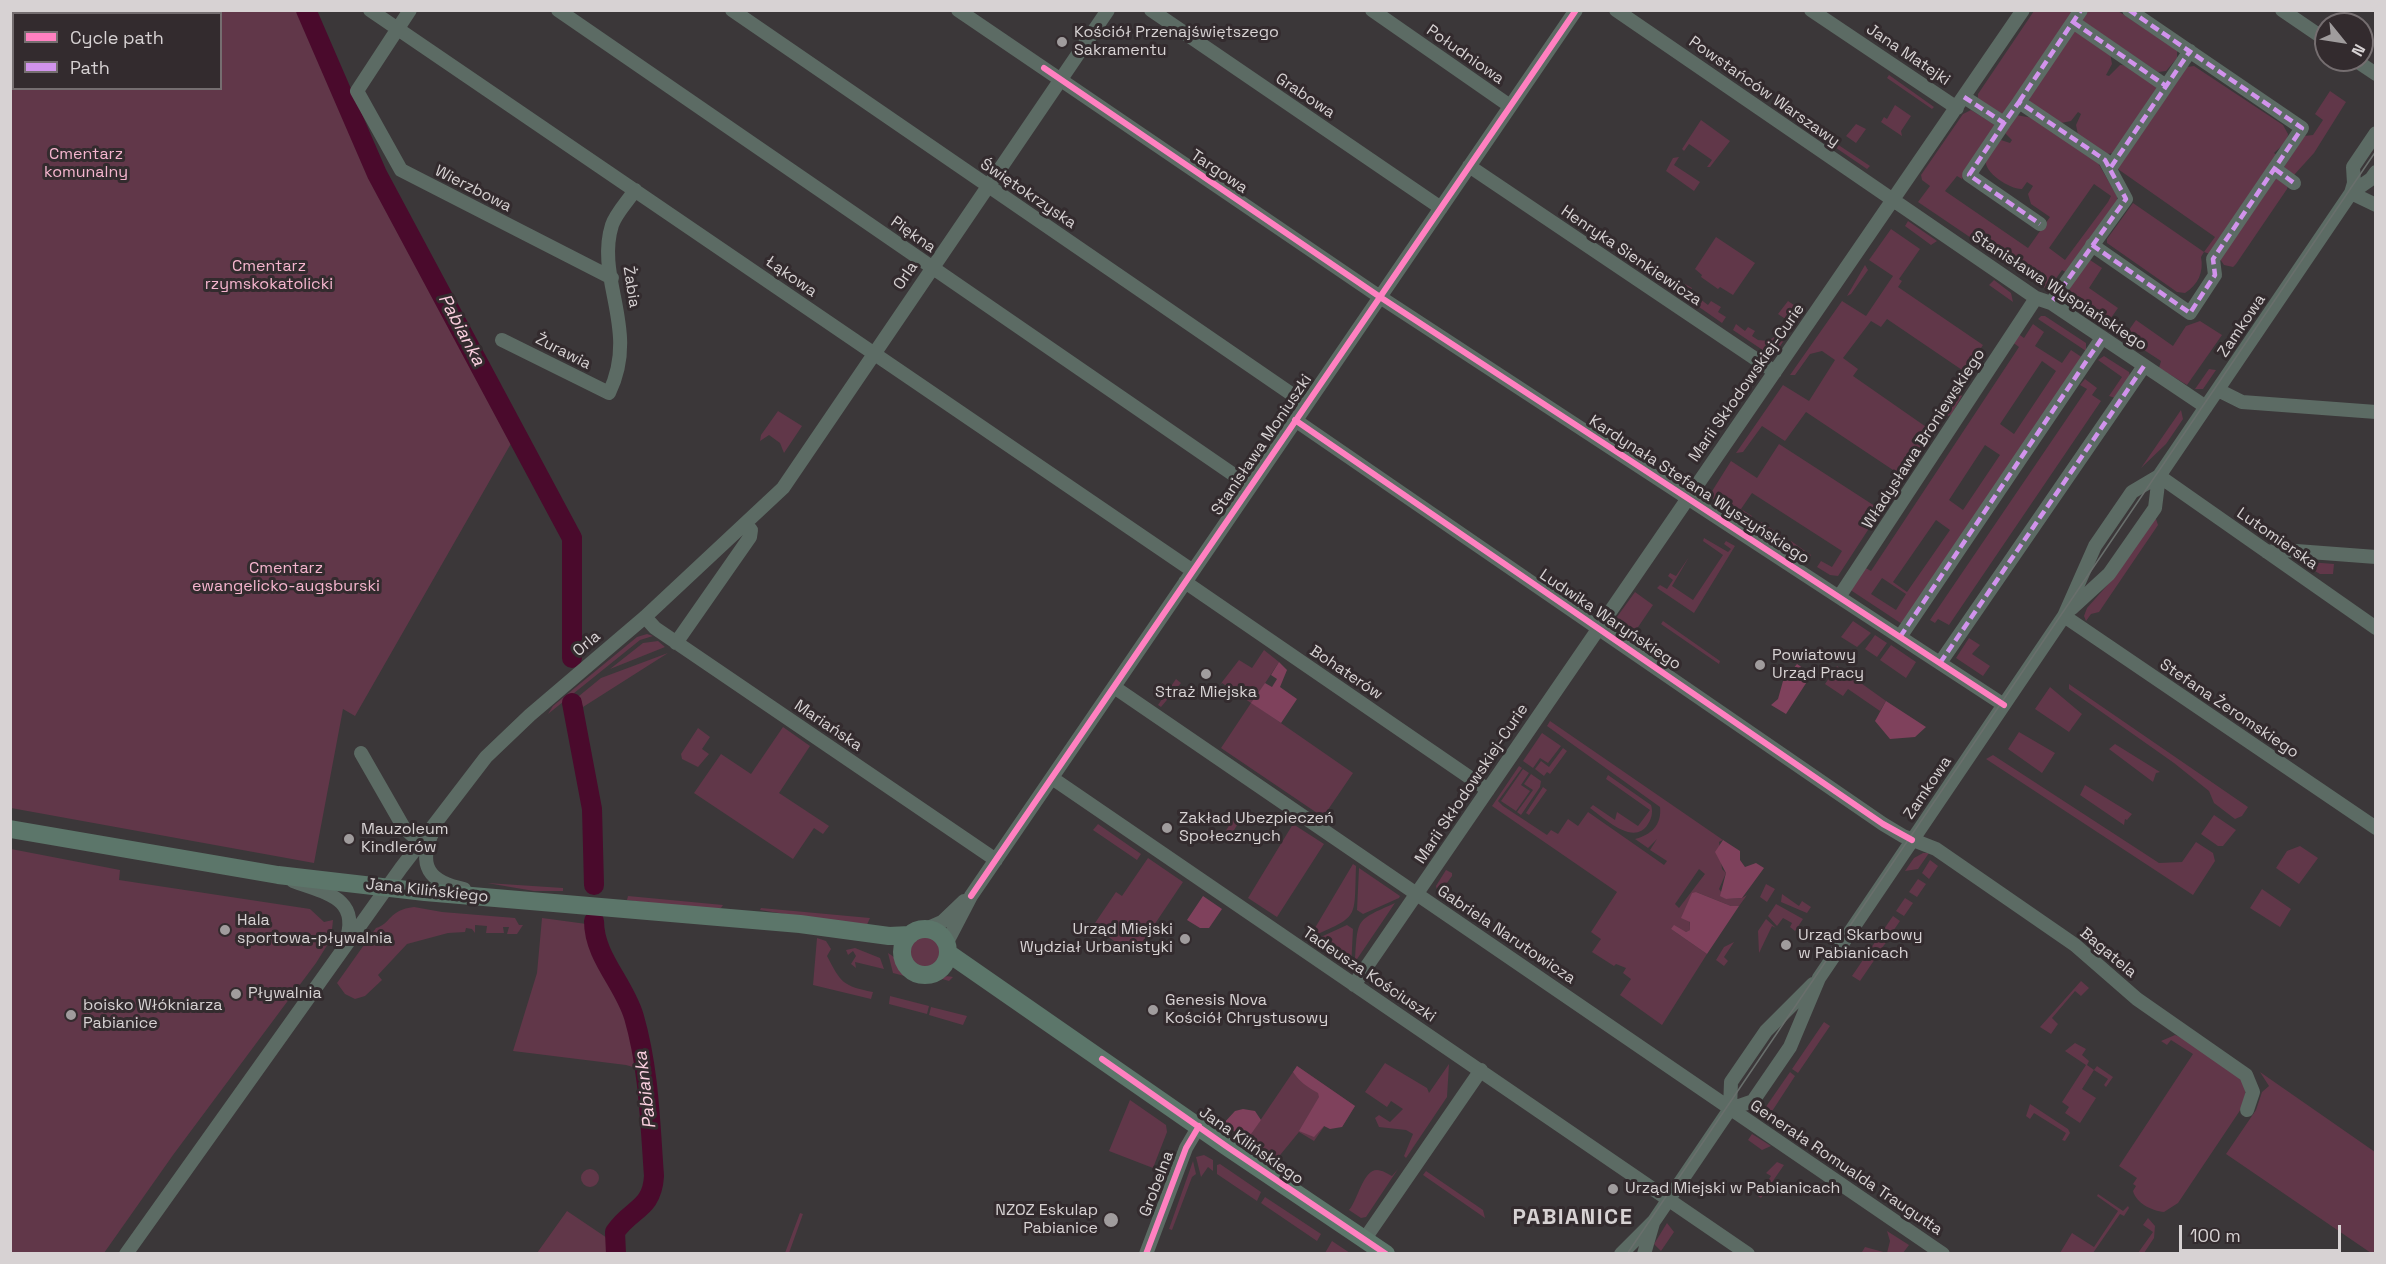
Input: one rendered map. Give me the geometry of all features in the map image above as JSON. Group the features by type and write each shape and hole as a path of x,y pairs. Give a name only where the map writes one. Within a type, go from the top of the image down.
{"main road":[{"name":"Jana Kilińskiego","path":"10,829 278,875 800,924 894,937 918,932"},
{"name":"Jana Kilińskiego","path":"846,932 891,950 903,958"},
{"path":"918,932 938,933 945,955 922,975 910,969 903,958 903,945 918,932"},
{"name":"Jana Kilińskiego","path":"945,955 1386,1254"}],"street":[{"name":"Łąkowa","path":"370,10 874,354 1189,577"},
{"path":"398,28 410,10"},
{"name":"Piękna","path":"558,10 1250,486"},
{"name":"Świętokrzyska","path":"732,10 1306,404"},
{"name":"Targowa","path":"958,10 1380,297"},
{"name":"Orla","path":"445,808 486,757 557,692 645,617 783,488 1108,10"},
{"name":"Grabowa","path":"1151,10 1440,208"},
{"name":"Południowa","path":"1372,10 1510,106"},
{"name":"Stanisława Moniuszki","path":"945,955 971,896 1576,10"},
{"name":"Powstańców Warszawy","path":"1616,10 1894,201"},
{"name":"Jana Matejki","path":"1811,10 1961,103"},
{"name":"Marii Skłodowskiej-Curie","path":"1354,985 2023,10"},
{"path":"2092,245 2190,313 2215,275 2213,259 2302,128 2129,10"},
{"path":"2282,10 2314,32"},
{"path":"2040,224 1969,175 2077,16 2166,86"},
{"name":"Wierzbowa","path":"398,28 357,91 401,170 612,278"},
{"path":"2111,167 2190,51"},
{"path":"2019,102 2105,160 2111,167 2126,199 2051,303"},
{"path":"1961,103 2004,123"},
{"name":"Zamkowa","path":"1730,1109 1753,1101 1790,1047 1819,978 2064,616 2087,560 2107,528 2132,492 2159,476 2218,390 2351,193 2354,183 2353,167 2376,133"},
{"name":"Henryka Sienkiewicza","path":"1469,166 1775,372"},
{"path":"2275,170 2294,183"},
{"name":"Zamkowa","path":"2351,193 2368,182 2376,172"},
{"name":"Żabia","path":"609,393 616,379 621,349 621,324 608,248 613,224 635,190"},
{"path":"2351,193 2376,205"},
{"name":"Stanisława Wyspiańskiego","path":"1894,201 2036,298 2051,303 2206,407"},
{"name":"Kardynała Stefana Wyszyńskiego","path":"1380,297 2004,705"},
{"name":"Władysława Broniewskiego","path":"1839,597 2036,298"},
{"path":"1900,637 2102,338"},
{"name":"Żurawia","path":"502,340 609,393"},
{"path":"1940,663 2144,366"},
{"path":"2218,390 2242,402 2376,412"},
{"name":"Ludwika Waryńskiego","path":"1295,420 1867,813 1912,840"},
{"name":"Zamkowa","path":"2064,616 2109,574 2147,520 2158,501 2159,476"},
{"name":"Lutomierska","path":"2159,476 2376,628"},
{"path":"676,643 750,537 751,530 745,524"},
{"path":"2267,552 2283,550 2376,557"},
{"name":"Bohaterów","path":"1189,577 1488,790"},
{"name":"Stefana Żeromskiego","path":"2064,616 2376,828"},
{"name":"Mariańska","path":"645,617 655,628 676,643 996,860"},
{"name":"Gabriela Narutowicza","path":"1114,687 1730,1109"},
{"path":"361,753 404,828 420,842"},
{"name":"Tadeusza Kościuszki","path":"1052,778 1748,1254"},
{"path":"126,1254 445,808"},
{"path":"445,808 430,837 425,856 426,867 434,878 449,886 519,899"},
{"name":"Bagatela","path":"1912,840 1936,849 2075,945 2137,999 2241,1070 2252,1085 2252,1100 2247,1110"},
{"path":"278,875 327,894 344,904 349,917 350,929 336,961"},
{"name":"Stanisława Moniuszki","path":"918,932 942,922 971,896"},
{"name":"Zamkowa","path":"1621,1254 1654,1221 1730,1109 1731,1082 1754,1048 1775,1019 1819,978"},
{"path":"1364,1239 1481,1070"},
{"name":"Generała Romualda Traugutta","path":"1730,1109 1943,1254"},
{"name":"Grobelna","path":"1146,1254 1185,1148 1199,1126"},
{"name":"Zamkowa","path":"1644,1254 1654,1221"}],"green space":[{"name":"Cmentarz rzymskokatolicki","path":"10,11 297,11 372,177 513,440 355,716 343,709 314,863 11,808"},
{"path":"2034,11 2076,11 2003,115 1978,100 1978,94"},
{"path":"2086,11 2118,11 2177,50 2177,58 2166,71 2158,72 2081,20"},
{"path":"2074,31 2110,53 2112,64 2106,75 2109,76 2120,65 2125,65 2147,76 2157,89 2114,153 2106,154 2078,135 2076,125 2081,114 2078,112 2071,121 2061,123 2030,103 2029,98"},
{"path":"2194,66 2283,125 2288,134 2287,141 2274,153 2278,156 2210,254 2204,252 2215,237 2115,167 2187,67"},
{"path":"1889,75 1934,107 1932,109 1887,78"},
{"path":"2330,91 2346,102 2314,153 2294,175 2284,167 2304,136 2313,135 2323,120 2315,114"},
{"path":"1895,105 1911,116 1901,131 1902,136 1881,122 1884,117 1887,119"},
{"path":"1971,110 1995,125 1995,130 1962,179 1957,176 1945,191 2028,248 2050,217 2031,204 2028,194 2033,186 2027,182 2022,189 2012,187 1993,175 1986,165 1987,158 2001,140 2010,143 2012,140 2005,133 2016,115 2033,118 2098,163 2117,196 2117,201 2067,273 2062,270 2048,290 1918,202 1930,186 1922,180 1921,175 1963,114","holes":["2094,184 2111,196 2065,260 2049,248"]},
{"path":"1701,120 1730,141 1710,167 1707,167 1712,160 1689,144 1684,151 1682,149"},
{"path":"1856,124 1866,129 1856,143 1846,136"},
{"path":"1822,134 1870,166 1867,169 1820,137"},
{"path":"1679,157 1674,165 1700,182 1694,191 1666,171 1673,158"},
{"path":"2275,177 2288,186 2287,189 2236,264 2233,267 2224,265 2220,259"},
{"path":"2133,203 2204,252 2201,257 2201,273 2197,282 2185,293 2177,292 2107,243 2107,239"},
{"path":"1908,221 1937,241 1931,245 1905,226"},
{"path":"1891,229 1920,249 1899,279 1902,281 1898,287 1983,345 1965,372 1887,319 1881,327 1871,321 1843,358 1858,369 1853,376 1932,431 1902,476 1806,412 1785,441 1762,426 1743,452 1736,453 1783,385 1809,401 1835,360 1822,351 1810,354 1795,375 1790,375 1842,301 1866,316 1893,276 1869,260"},
{"path":"1716,237 1755,263 1733,295 1720,287 1718,289 1701,277 1702,275 1695,269"},
{"path":"2087,258 2102,268 2089,288 2118,308 2106,325 2080,307 2073,309 2066,302 2066,293"},
{"path":"1865,265 1868,270 1851,294 1847,296"},
{"path":"1994,280 2011,293 2013,302 1989,285"},
{"path":"1685,284 1692,288 1690,292 1701,296 1700,299 1708,305 1711,301 1721,307 1718,312 1726,317 1722,323 1679,293"},
{"path":"1788,301 1804,312 1791,329 1787,327 1790,322 1778,314"},
{"path":"2045,316 2086,343 2086,351 2038,319"},
{"path":"2136,320 2173,346 2186,326 2200,321 2222,335 2187,385 2159,368 2161,361 2124,337"},
{"path":"1736,324 1745,331 1748,327 1755,331 1752,336 1758,340 1768,341 1774,337 1777,339 1784,334 1787,336 1774,355 1770,355 1733,330"},
{"path":"2033,324 2044,332 2035,346 2062,363 2071,350 2083,358 1902,624 1849,589 1864,567 1871,571 2019,347 2011,341 2017,333 2024,338","holes":["2042,361 2056,371 2014,434 2000,424","1985,445 2000,455 1963,510 1949,500","1936,520 1950,530 1907,592 1893,582","1882,578 1906,594 1896,610 1871,594"]},
{"path":"2104,356 2129,372 2130,376 2115,398 2109,396 2122,377 2098,360"},
{"path":"2209,369 2216,370 2203,389 2195,389"},
{"path":"2085,379 2097,388 2092,395 2101,401 1949,625 1938,619 1935,623 1930,620 2087,389 2080,385"},
{"path":"1958,392 1962,396 1951,415 1944,417 1943,415"},
{"path":"2181,410 2183,419 2166,444 2141,468"},
{"path":"778,411 802,426 784,453 780,443 769,435 760,441 761,435"},
{"path":"1779,444 1881,510 1838,576 1830,575 1817,567 1821,561 1832,567 1842,551 1752,493 1741,509 1752,516 1748,522 1709,496 1731,461 1757,478"},
{"path":"2155,516 2158,525 2099,612 2091,614 2086,621 2084,616 2087,608 2111,581"},
{"path":"1761,522 1781,535 1777,541 1757,528"},
{"path":"1704,538 1728,552 1731,549 1724,544 1726,541 1735,546 1694,613 1657,588 1660,585 1667,589 1673,580 1668,576 1670,573 1676,576 1689,557 1672,586 1693,600 1723,555 1703,541"},
{"path":"1791,541 1811,555 1807,560 1787,547"},
{"path":"2309,562 2334,564 2333,574 2320,574 2308,567"},
{"path":"1635,592 1653,605 1632,636 1615,625 1614,621"},
{"path":"1663,621 1720,661 1719,664 1661,624"},
{"path":"1853,621 1871,633 1857,647 1841,637"},
{"path":"647,634 653,636 640,640 548,714 553,706 637,637"},
{"path":"1875,635 1887,643 1877,657 1865,649"},
{"path":"1969,638 1980,645 1972,654 1990,666 1983,676 1956,658"},
{"path":"658,641 665,647 610,669 643,643"},
{"path":"1891,645 1916,662 1906,678 1880,660"},
{"path":"1264,650 1279,662 1252,703 1353,773 1323,817 1221,748 1251,703 1222,683 1219,686 1239,660 1252,668"},
{"path":"668,653 583,707 579,696 601,678"},
{"path":"1837,666 1886,701 1880,711 1848,689 1843,696 1825,684"},
{"path":"1176,679 1181,683 1161,707 1158,705"},
{"path":"2069,684 2248,807 2242,816 2235,819 2214,803 2209,791 2174,763 2069,689"},
{"path":"2050,687 2082,714 2069,732 2035,709"},
{"path":"1550,721 1723,840 1719,842 1722,869 1726,873 1719,889 1726,899 1742,898 1747,895 1739,906 1731,906 1696,892 1688,902 1690,930 1686,932 1671,929 1707,954 1662,1025 1620,995 1631,979 1623,973 1626,968 1616,964 1614,966 1592,952 1601,939 1591,932 1617,892 1492,806 1519,766 1522,768 1498,801 1547,835 1551,830 1558,834 1568,819 1578,826 1588,812 1664,865 1667,861 1650,850 1657,839 1648,848 1635,839 1646,835 1654,828 1659,819 1660,807 1547,726","holes":["1699,869 1705,874 1679,908 1675,904"]},
{"path":"783,727 810,746 779,793 829,826 823,834 814,828 793,859 694,793 721,754 751,774"},
{"path":"698,728 710,737 702,749 709,754 698,767 682,759 681,754"},
{"path":"2019,732 2055,753 2042,773 2008,749"},
{"path":"1542,733 1561,746 1548,763 1540,758 1533,768 1523,761"},
{"path":"2115,744 2160,772 2156,773 2153,782 2109,749"},
{"path":"1563,748 1567,751 1550,774 1547,772 1544,776 1535,769 1541,761 1549,767"},
{"path":"1993,755 2159,863 2182,862 2196,842 2213,853 2215,861 2193,895 1986,759"},
{"path":"1523,769 1529,773 1521,785 1530,791 1516,811 1501,801"},
{"path":"1531,774 1541,781 1540,787 1521,815 1517,812 1533,790 1524,784"},
{"path":"1608,775 1651,805 1650,819 1642,830 1635,833 1627,832 1611,824 1590,808 1593,805 1615,820 1617,812 1638,826 1650,810 1606,779"},
{"path":"2085,785 2132,814 2127,820 2125,819 2124,825 2080,795"},
{"path":"1543,787 1547,790 1529,815 1526,813"},
{"path":"1237,813 1242,817 1231,835 1225,832"},
{"path":"2214,815 2236,830 2223,846 2218,846 2201,834"},
{"path":"1098,824 1141,854 1137,860 1093,830"},
{"path":"1293,824 1324,844 1277,917 1248,898"},
{"path":"2300,846 2318,858 2299,884 2276,868 2287,851"},
{"path":"11,849 120,870 119,880 310,909 324,922 333,920 331,939 316,963 173,1155 104,1253 11,1253"},
{"path":"1923,853 1929,853 1918,869 1905,871 1914,858"},
{"path":"1148,858 1183,882 1134,955 1093,926 1116,892 1122,896"},
{"path":"1930,860 1938,866 1929,879 1922,873"},
{"path":"1353,864 1356,866 1355,897 1351,914 1338,925 1309,938"},
{"path":"1359,868 1400,896 1399,898 1363,914 1357,910"},
{"path":"1446,870 1452,873 1452,876 1438,895 1436,886"},
{"path":"1918,879 1926,884 1917,897 1909,892"},
{"path":"487,883 563,888 563,891 534,891"},
{"path":"1766,884 1775,889 1767,902 1760,897"},
{"path":"2262,889 2291,909 2280,927 2250,908"},
{"path":"1782,894 1799,906 1802,901 1811,907 1807,913 1781,902"},
{"path":"628,896 723,905 721,908 705,910 627,900"},
{"path":"1905,898 1913,903 1904,916 1896,911"},
{"path":"1395,903 1355,962 1358,929 1361,923 1372,914"},
{"path":"1776,904 1803,919 1795,931 1790,927 1792,923 1783,918 1777,926 1768,916"},
{"path":"414,907 442,912 515,918 519,925 523,925 517,934 507,934 509,927 503,927 504,933 486,933 487,926 475,925 475,933 472,929 466,928 465,932 448,933 407,944 378,975 382,980 365,996 355,999 345,994 337,983 376,928 399,911"},
{"path":"761,908 870,918 866,927 760,910"},
{"path":"1893,916 1900,921 1891,934 1884,929"},
{"path":"542,918 594,925 595,941 633,1015 647,1071 626,1065 513,1051 537,973"},
{"path":"1766,919 1776,928 1772,926 1759,953 1758,931"},
{"path":"1347,925 1353,929 1351,968 1312,941"},
{"path":"925,935 936,940 941,951 936,962 925,967 914,962 909,951 914,940"},
{"path":"1880,935 1888,940 1878,953 1871,948"},
{"path":"817,938 826,941 831,949 827,956 840,978 855,988 873,992 871,999 813,985"},
{"path":"1734,942 1724,957 1728,961 1724,966 1716,960 1724,947"},
{"path":"855,948 880,958 884,969 855,962 856,968 851,964 856,956 853,951 848,955 846,950"},
{"path":"888,953 906,972 920,980 893,973"},
{"path":"1867,954 1875,959 1860,981 1852,976"},
{"path":"944,976 953,977 949,981 939,978 924,981 920,980"},
{"path":"2081,981 2089,988 2081,996 2075,991 2052,1018 2058,1024 2051,1034 2040,1027"},
{"path":"890,996 929,1006 927,1014 889,1004"},
{"path":"931,1007 967,1016 963,1025 929,1015"},
{"path":"1824,1022 1830,1026 1798,1073 1792,1069"},
{"path":"2175,1035 2190,1042 2234,1071 2245,1086 2245,1094 2243,1106 2178,1203 2164,1212 2150,1208 2137,1199 2133,1191 2136,1186 2133,1184 2137,1178 2119,1166 2193,1054 2171,1040 2167,1045 2161,1041"},
{"path":"2075,1043 2086,1049 2082,1055 2089,1061 2087,1065 2094,1070 2082,1089 2096,1098 2080,1123 2065,1113 2069,1107 2062,1102 2086,1065 2065,1051"},
{"path":"1385,1063 1427,1088 1429,1093 1449,1064 1447,1097 1406,1158 1404,1156 1413,1134 1406,1130 1379,1127 1375,1118 1379,1115 1390,1122 1403,1109 1391,1101 1387,1107 1365,1092"},
{"path":"1297,1066 1355,1106 1342,1127 1330,1118 1314,1141 1299,1132 1276,1160 1247,1140"},
{"path":"2097,1066 2113,1077 2106,1087 2104,1085 2108,1079 2094,1070"},
{"path":"1790,1072 1795,1076 1767,1119 1763,1111"},
{"path":"2260,1072 2375,1152 2375,1253 2371,1253 2226,1154 2256,1110 2262,1092 2269,1086"},
{"path":"1130,1100 1166,1125 1167,1132 1153,1168 1109,1151"},
{"path":"2030,1104 2068,1129 2070,1133 2065,1141 2062,1140 2066,1133 2034,1113 2030,1119 2026,1116"},
{"path":"1752,1134 1771,1146 1762,1150 1748,1140"},
{"path":"1204,1155 1213,1160 1213,1171 1208,1167 1201,1177 1196,1157"},
{"path":"1193,1161 1196,1174 1192,1177 1172,1230 1169,1229"},
{"path":"1777,1162 1784,1165 1761,1198 1758,1196 1771,1176 1766,1173"},
{"path":"1220,1164 1261,1192 1257,1201 1217,1174 1217,1165"},
{"path":"590,1169 596,1172 599,1178 596,1184 590,1187 584,1184 581,1178 584,1172"},
{"path":"1398,1169 1366,1217 1361,1218 1349,1210 1364,1180 1372,1171 1379,1170 1392,1176"},
{"path":"1426,1171 1483,1210 1485,1218 1423,1175"},
{"path":"2098,1194 2123,1211 2128,1206 2129,1208 2124,1216 2120,1214 2093,1253 2060,1253 2072,1233 2094,1247 2118,1211 2097,1196"},
{"path":"1265,1197 1321,1234 1317,1241 1261,1203"},
{"path":"567,1211 616,1244 617,1253 537,1253"},
{"path":"800,1213 803,1214 789,1253 785,1253"},
{"path":"2148,1218 2155,1226 2154,1238 2144,1253 2138,1253 2153,1232 2143,1225"},
{"path":"1667,1223 1674,1232 1661,1251 1654,1244"},
{"path":"1887,1231 1909,1245 1903,1253 1865,1254 1862,1252 1865,1247 1887,1253 1890,1241"},
{"path":"1332,1241 1350,1253 1325,1253"}],"shaded area":[{"path":"1279,662 1287,670 1280,687 1297,699 1281,723 1251,703 1265,683 1272,687 1277,679 1271,675"},
{"path":"1797,664 1812,674 1786,714 1771,705 1778,699 1783,681"},
{"path":"1886,701 1926,727 1915,737 1890,739 1875,721"},
{"path":"1723,840 1740,851 1740,860 1745,867 1756,863 1764,868 1742,898 1726,899 1720,896 1726,873 1715,852"},
{"path":"1696,892 1731,906 1739,906 1707,954 1671,929 1674,925 1686,932 1690,930 1690,922 1681,918 1692,893"},
{"path":"1203,896 1222,909 1209,928 1200,928 1187,920"},
{"path":"1297,1066 1355,1106 1342,1127 1330,1129 1324,1126 1314,1137 1299,1131 1319,1097 1318,1093 1298,1079 1293,1072"},
{"path":"1243,1109 1255,1111 1261,1120 1247,1140 1223,1124 1235,1111"}],"waterway":[{"name":"Pabianka","path":"306,10 377,174 572,538 572,658"},
{"name":"Pabianka","path":"572,703 592,809 594,885"},
{"name":"Pabianka","path":"594,921 599,946 624,993 639,1037 648,1096 654,1176 649,1196 645,1202 615,1232 616,1254"}],"tram line":[{"path":"1627,1254 2376,151"}],"marked path":[{"path":"2019,102 2081,10"},
{"path":"2092,245 2190,313 2215,275 2213,259 2302,128 2129,10"},
{"path":"2073,22 2166,86"},
{"path":"2111,167 2190,51"},
{"path":"1964,97 2004,123 2019,102 2105,160 2126,199 2051,303"},
{"path":"2004,123 1969,175 2040,224"},
{"path":"2275,169 2294,183"},
{"path":"1900,637 2102,338"},
{"path":"1940,663 2144,366"}],"cycle path":[{"path":"971,896 1576,10"},
{"path":"1044,68 1380,297 2004,705"},
{"path":"1295,420 1883,824 1912,840"},
{"path":"1102,1059 1386,1254"},
{"path":"1146,1254 1186,1148 1199,1126"}],"place":[{"name":"Kościół Przenajświętszego Sakramentu","path":"1062,42"},
{"name":"Powiatowy Urząd Pracy","path":"1760,665"},
{"name":"Straż Miejska","path":"1206,674"},
{"name":"Zakład Ubezpieczeń Społecznych","path":"1167,828"},
{"name":"Mauzoleum Kindlerów","path":"349,839"},
{"name":"Hala sportowa-pływalnia","path":"225,930"},
{"name":"Urząd Miejski Wydział Urbanistyki","path":"1185,939"},
{"name":"Urząd Skarbowy w Pabianicach","path":"1786,945"},
{"name":"Pływalnia","path":"236,994"},
{"name":"Genesis Nova Kościół Chrystusowy","path":"1153,1010"},
{"name":"boisko Włókniarza Pabianice","path":"71,1015"},
{"name":"Urząd Miejski w Pabianicach","path":"1613,1189"},
{"name":"NZOZ Eskulap Pabianice","path":"1111,1220"}],"district":[{"name":"PABIANICE","path":"1573,1218"}],"park label":[{"name":"Cmentarz komunalny","path":"86,164"},
{"name":"Cmentarz ewangelicko-augsburski","path":"286,578"}]}
